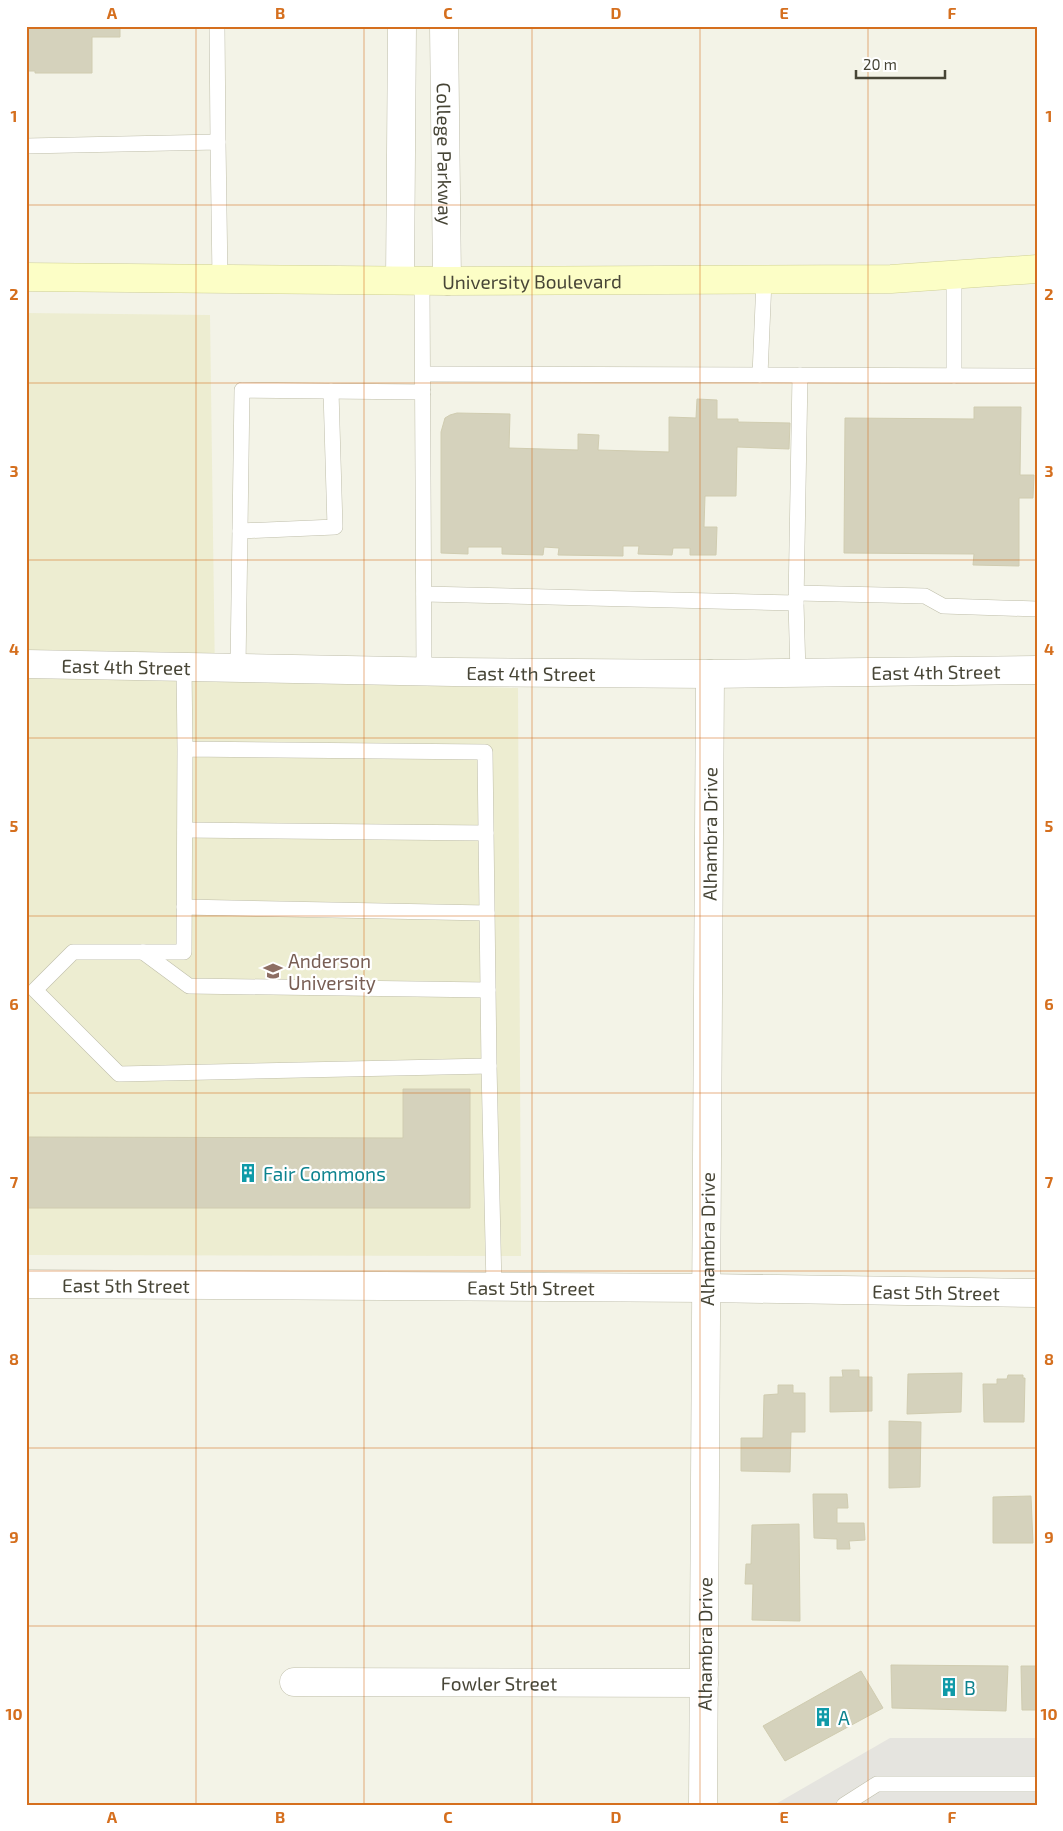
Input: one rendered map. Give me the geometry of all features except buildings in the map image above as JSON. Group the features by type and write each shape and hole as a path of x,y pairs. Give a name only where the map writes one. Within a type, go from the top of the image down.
{"main road":[{"name":"University Boulevard","path":"26,277 423,281 891,279 1037,269"}],"street":[{"path":"402,26 423,281"},
{"name":"College Parkway","path":"423,281 444,26"},
{"name":"East 4th Street","path":"26,664 424,672 710,674 1037,670"},
{"name":"Alhambra Drive","path":"703,1805 710,674"},
{"name":"East 5th Street","path":"26,1284 706,1288 1037,1293"},
{"name":"Fowler Street","path":"294,1682 704,1683"}],"lane":[{"path":"217,26 220,279"},
{"path":"26,146 218,142"},
{"path":"954,275 954,376"},
{"path":"760,375 764,280"},
{"path":"423,281 424,672"},
{"path":"423,374 1037,376"},
{"path":"798,672 796,598 800,375"},
{"path":"238,668 242,390 423,392"},
{"path":"240,531 335,527 332,391"},
{"path":"424,594 796,598 925,596 943,606 1037,609"},
{"path":"184,667 184,952 73,952 35,990 120,1074 489,1066"},
{"path":"185,749 485,752 494,1287"},
{"path":"184,830 486,833"},
{"path":"184,908 487,913"},
{"path":"143,952 189,986 488,990"},
{"path":"844,1805 877,1784 1037,1784"}],"shaded area":[{"name":"Anderson University","path":"26,313 210,315 215,679 518,688 521,1256 26,1255"},
{"path":"890,1738 1037,1738 1037,1805 892,1805 891,1803 888,1805 774,1805"}],"place":[{"name":"Anderson University","path":"273,971"},
{"name":"Fair Commons","path":"248,1173"},
{"name":"B","path":"949,1687"},
{"name":"A","path":"823,1717"}]}
